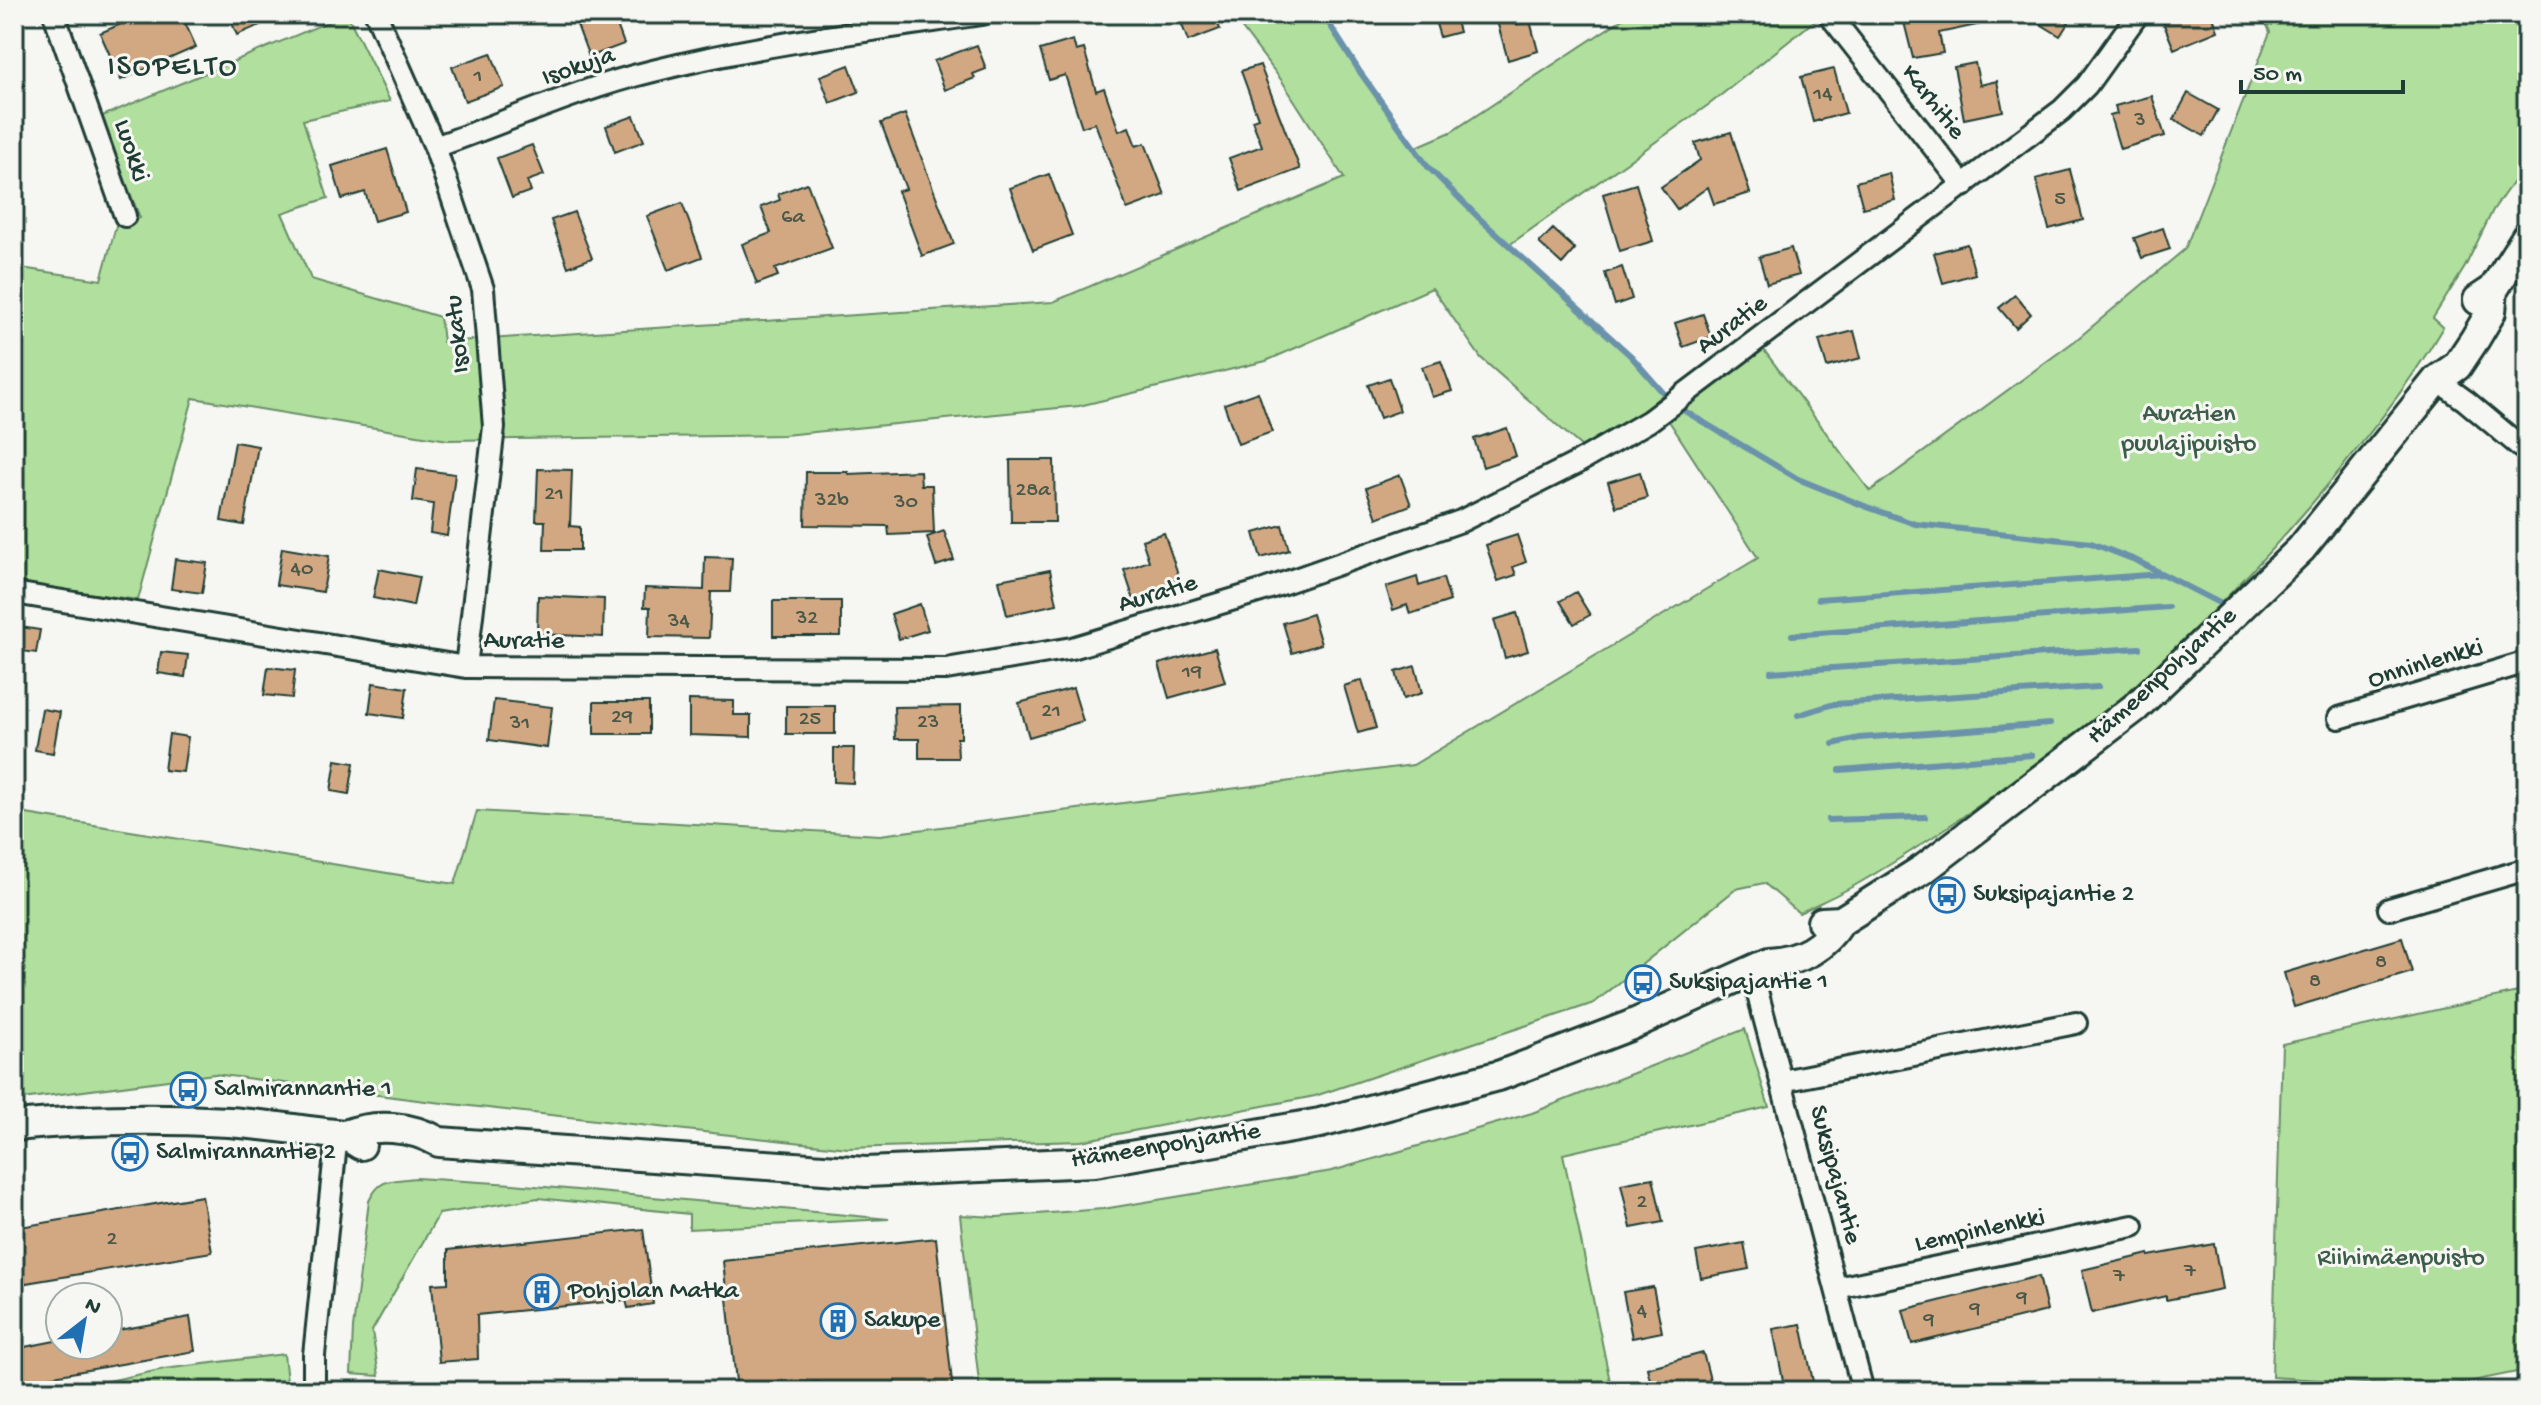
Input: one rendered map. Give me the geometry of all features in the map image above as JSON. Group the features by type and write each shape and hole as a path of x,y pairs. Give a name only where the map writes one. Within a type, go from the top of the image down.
{"main road":[{"name":"Hämeenpohjantie","path":"14,1126 148,1120 231,1123 341,1134 366,1127 421,1132 439,1142 866,1172 1095,1162 1320,1123 1501,1075 1629,1026 1760,968 1781,945 1819,923 1841,921 1925,868 2136,707 2301,549 2437,380 2441,356 2475,302 2493,290 2527,236"}],"street":[{"name":"Luokki","path":"54,14 125,216"},
{"name":"Isokatu","path":"376,14 435,147 483,289 494,427 466,667"},
{"name":"Isokuja","path":"435,147 601,86 653,71 843,34 982,14"},
{"name":"Karhitie","path":"1829,14 1964,186"},
{"name":"Auratie","path":"14,593 466,667 946,669 1072,648 1261,591 1461,521 1591,455 1649,421 2062,110 2087,85 2138,14"},
{"path":"2437,380 2527,452"},
{"name":"Onninlenkki","path":"2339,718 2527,662"},
{"path":"2389,909 2527,869"},
{"name":"Suksipajantie","path":"1760,968 1782,1081 1863,1391"},
{"path":"1782,1081 2076,1023"},
{"path":"314,1391 314,1355 341,1134"},
{"name":"Lempinlenkki","path":"1837,1288 2133,1226"}],"green space":[{"path":"347,14 390,101 303,120 328,198 282,213 311,279 440,317 443,342 1053,302 1344,178 1282,81 1231,14 1323,14 1414,148 1451,132 1630,14 1823,14 1711,103 1509,245 1631,356 1664,394 1655,401 1663,411 1591,455 1481,358 1432,288 1266,361 1079,406 784,435 448,440 193,398 138,600 14,583 14,267 101,280 116,226 140,218 100,117"},
{"name":"Auratien puulajipuisto","path":"2262,14 2527,14 2527,162 2493,210 2465,267 2433,318 2443,327 2380,420 2283,537 2229,595 2115,704 2068,742 1919,846 1859,883 1799,913 1764,883 1736,889 1594,1003 1315,1096 1081,1141 848,1148 214,1074 14,1100 14,812 455,884 477,811 880,835 1413,765 1758,558 1667,418 1763,349 1870,491 2076,340 2185,249 2270,32"},
{"name":"Riihimäenpuisto","path":"2527,990 2527,1370 2438,1388 2272,1377 2282,1044"},
{"path":"1745,1029 1769,1107 1563,1154 1612,1391 980,1391 960,1215 997,1217 1103,1209 1332,1171 1532,1113"},
{"path":"416,1178 889,1219 689,1229 689,1214 538,1198 439,1214 372,1331 379,1376 351,1374 353,1328 369,1201 382,1184"},
{"path":"284,1354 288,1391 63,1391 164,1369"}],"building":[{"path":"144,14 181,14 196,47 121,80 100,33"},
{"path":"228,14 285,14 237,35"},
{"path":"597,14 613,14 624,44 589,57 576,22"},
{"path":"1178,14 1214,14 1220,29 1188,41"},
{"path":"1433,14 1454,14 1459,32 1440,37"},
{"path":"1495,14 1514,14 1517,24 1530,21 1538,51 1508,60"},
{"path":"1902,14 1990,14 1991,22 1939,33 1943,53 1913,58"},
{"path":"2024,14 2074,14 2060,36"},
{"path":"2177,14 2212,14 2218,31 2174,49 2162,20"},
{"path":"1073,40 1076,51 1084,49 1096,91 1104,88 1119,131 1129,127 1136,146 1145,143 1165,195 1127,209 1095,123 1082,127 1065,75 1049,80 1040,50"},
{"path":"977,45 986,69 973,74 975,78 945,90 934,61"},
{"path":"491,53 504,87 465,101 452,67"},
{"path":"1975,63 1980,85 1997,81 2003,111 1964,119 1954,67"},
{"path":"849,65 859,92 830,103 820,76"},
{"path":"1260,65 1300,169 1241,191 1229,158 1262,146 1252,120 1258,118 1241,71"},
{"path":"1834,69 1846,113 1813,122 1801,77"},
{"path":"2188,93 2218,110 2204,136 2174,119"},
{"path":"2152,96 2165,136 2120,149 2110,116 2117,114 2115,106"},
{"path":"905,114 954,244 922,256 898,191 906,189 881,123"},
{"path":"634,116 644,141 615,152 606,126"},
{"path":"1731,132 1750,193 1714,204 1708,187 1677,209 1661,187 1700,160 1695,143"},
{"path":"532,145 544,175 527,181 531,191 512,198 497,158"},
{"path":"387,149 406,212 374,221 365,192 342,199 332,166"},
{"path":"2070,170 2083,220 2049,229 2036,179"},
{"path":"1889,173 1895,200 1863,208 1856,182"},
{"path":"1049,174 1072,235 1033,250 1010,188"},
{"path":"807,183 832,248 775,269 778,276 757,284 742,244 771,233 761,207 780,200 778,194"},
{"path":"1636,184 1653,241 1620,251 1603,194"},
{"path":"682,203 702,257 668,270 647,216"},
{"path":"574,212 592,258 568,267 551,220"},
{"path":"2163,228 2170,249 2142,258 2134,238"},
{"path":"1553,229 1575,249 1562,264 1539,243"},
{"path":"1967,244 1975,274 1943,283 1934,253"},
{"path":"1791,248 1799,275 1767,284 1759,257"},
{"path":"1622,267 1632,299 1615,305 1605,273"},
{"path":"2015,295 2031,314 2016,328 1999,308"},
{"path":"1703,314 1711,337 1683,347 1675,323"},
{"path":"1854,331 1861,358 1827,367 1819,340"},
{"path":"1441,361 1452,391 1432,397 1422,367"},
{"path":"1389,378 1400,411 1380,418 1368,385"},
{"path":"1258,392 1272,432 1238,444 1224,404"},
{"path":"1507,428 1516,456 1483,467 1474,439"},
{"path":"235,442 258,446 244,525 221,521"},
{"path":"1010,460 1054,460 1055,522 1011,522"},
{"path":"417,469 455,474 447,536 430,533 433,504 413,501"},
{"path":"538,469 572,470 570,526 580,527 580,550 544,550 545,521 536,521"},
{"path":"920,471 921,485 932,485 934,533 889,535 888,526 805,525 806,472"},
{"path":"1640,472 1647,498 1616,507 1608,482"},
{"path":"1400,475 1411,505 1377,518 1366,488"},
{"path":"1282,525 1289,550 1261,558 1254,533"},
{"path":"944,531 954,560 936,566 927,537"},
{"path":"1164,533 1180,580 1168,583 1170,588 1134,600 1124,570 1149,561 1142,540"},
{"path":"1517,535 1526,562 1513,567 1516,575 1498,581 1486,545"},
{"path":"282,548 329,556 323,592 276,585"},
{"path":"705,557 732,558 730,592 711,592 709,638 649,637 650,607 644,607 645,588 704,590"},
{"path":"175,559 207,563 202,593 171,589"},
{"path":"379,569 419,577 413,606 373,598"},
{"path":"1050,570 1057,604 1007,615 999,580"},
{"path":"1417,577 1419,586 1443,578 1450,601 1410,614 1407,605 1393,610 1386,587"},
{"path":"1576,592 1590,615 1574,624 1560,601"},
{"path":"538,596 604,599 603,637 537,634"},
{"path":"773,601 841,601 841,636 773,636"},
{"path":"920,604 928,630 899,639 891,614"},
{"path":"1517,613 1528,651 1505,658 1494,620"},
{"path":"1312,614 1321,644 1292,653 1283,623"},
{"path":"14,626 40,630 36,653 14,650"},
{"path":"1215,648 1225,682 1169,698 1159,664"},
{"path":"161,652 188,655 185,677 158,673"},
{"path":"1415,666 1422,693 1403,699 1396,672"},
{"path":"268,667 295,670 292,698 264,695"},
{"path":"1362,680 1376,728 1358,733 1344,686"},
{"path":"373,683 407,688 403,718 369,713"},
{"path":"1073,688 1083,721 1029,737 1019,703"},
{"path":"494,700 552,707 547,748 489,740"},
{"path":"689,700 734,701 734,715 751,715 751,737 689,735"},
{"path":"594,702 649,702 649,734 594,734"},
{"path":"786,706 835,706 835,734 786,734"},
{"path":"961,706 958,758 919,758 919,739 895,739 894,707"},
{"path":"42,709 60,712 53,753 35,750"},
{"path":"169,734 188,737 183,772 164,770"},
{"path":"834,748 854,748 853,783 834,782"},
{"path":"336,760 354,763 349,794 331,791"},
{"path":"2402,938 2412,972 2294,1007 2284,973"},
{"path":"1653,1178 1663,1222 1631,1228 1621,1184"},
{"path":"202,1196 212,1252 14,1285 14,1228"},
{"name":"Pohjolan Matka","path":"643,1229 653,1304 628,1308 626,1300 477,1315 478,1359 439,1362 432,1284 448,1283 448,1250"},
{"name":"Sakupe","path":"936,1238 953,1391 819,1391 818,1382 737,1391 723,1261"},
{"path":"1744,1243 1749,1269 1701,1278 1696,1252"},
{"path":"2214,1244 2222,1289 2166,1300 2166,1296 2092,1313 2082,1270 2149,1254"},
{"path":"2039,1276 2047,1311 1912,1344 1903,1310"},
{"path":"1653,1287 1662,1332 1632,1338 1623,1292"},
{"path":"190,1317 195,1351 14,1383 14,1349 44,1343 44,1361 124,1361 124,1329"},
{"path":"1801,1324 1815,1391 1785,1391 1773,1329"},
{"path":"1703,1353 1713,1391 1653,1391 1647,1368"}],"waterway":[{"path":"1323,14 1428,167 1481,220 1631,356 1673,404 1798,479 1867,507 1915,524 2091,543 2135,560 2229,608"},
{"path":"1818,599 2162,574"},
{"path":"1792,635 2168,607"},
{"path":"1771,672 2139,648"},
{"path":"1798,715 1834,704 2098,687"},
{"path":"1833,744 1859,738 2050,724"},
{"path":"1840,770 2032,755"},
{"path":"1828,820 1925,817"}],"place":[{"name":"Suksipajantie 2","path":"1947,895"},
{"name":"Suksipajantie 1","path":"1643,983"},
{"name":"Salmirannantie 1","path":"188,1090"},
{"name":"Salmirannantie 2","path":"130,1153"},
{"name":"Pohjolan Matka","path":"542,1292"},
{"name":"Sakupe","path":"838,1321"}],"district":[{"name":"ISOPELTO","path":"173,68"}]}
